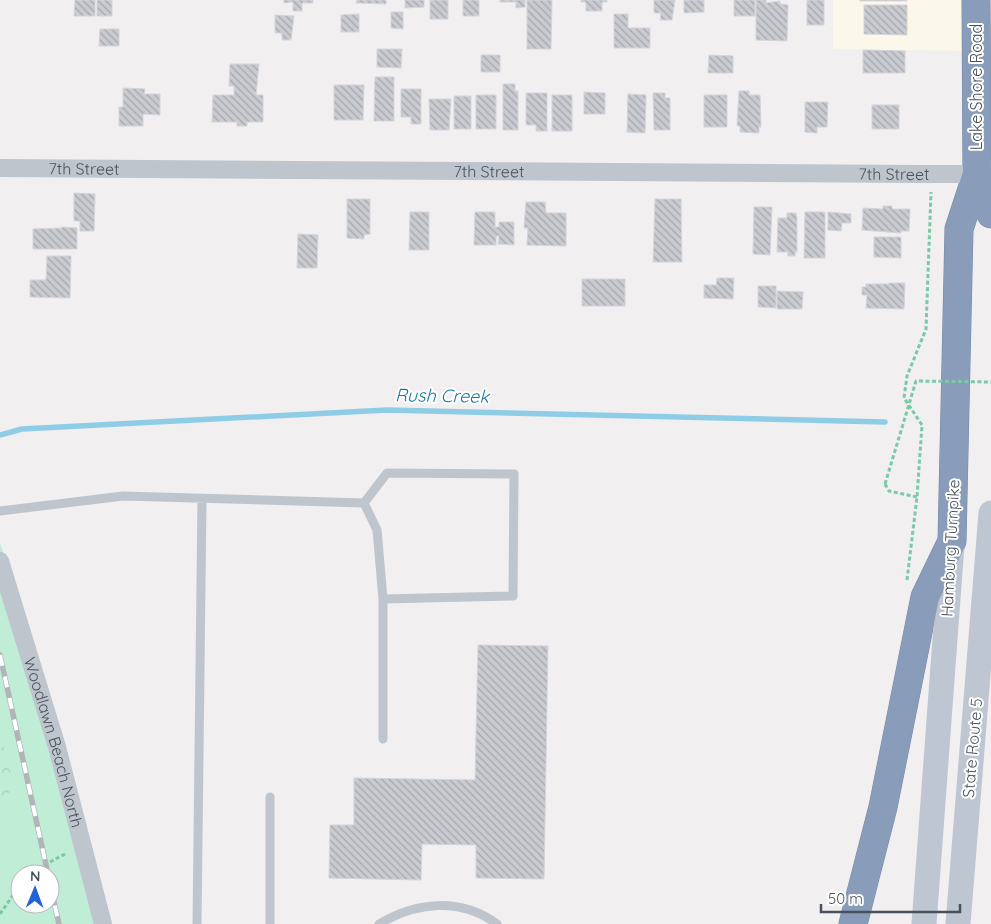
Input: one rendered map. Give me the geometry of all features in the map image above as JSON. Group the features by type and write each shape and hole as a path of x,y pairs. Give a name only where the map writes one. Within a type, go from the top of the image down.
{"highway":[{"name":"Lake Shore Road","path":"976,0 984,171"},
{"path":"984,171 991,214"},
{"name":"Hamburg Turnpike","path":"952,541 959,229 984,171"},
{"path":"853,924 883,807 925,597 952,541"}],"main road":[{"name":"State Route 5","path":"958,924 991,513"},
{"name":"Hamburg Turnpike","path":"924,924 952,541"}],"street":[{"name":"7th Street","path":"0,168 984,171"},
{"name":"Woodlawn Beach North","path":"0,561 57,747 104,924"}],"lane":[{"path":"364,503 387,473 514,474 513,596 383,599"},
{"path":"0,511 123,496 364,503"},
{"path":"196,924 202,498"},
{"path":"364,503 377,530 383,599 383,740"},
{"path":"270,797 270,924"},
{"path":"379,924 397,913 424,906 452,906 482,913 497,924"}],"path":[{"path":"906,586 917,497 922,425 904,398 907,376 926,329 930,192"},
{"path":"917,497 889,491 885,484 916,381 991,382"},
{"path":"46,864 83,845"},
{"path":"0,914 10,900"}],"shaded area":[{"path":"833,0 969,0 969,51 833,49"}],"green space":[{"path":"0,543 61,730 108,924 0,924"},
{"path":"0,734 13,783 0,815"}],"building":[{"path":"75,0 95,0 95,16 74,16"},
{"path":"97,0 112,0 112,16 97,16"},
{"path":"284,0 313,0 313,3 302,3 302,11 293,11 293,2 284,3"},
{"path":"357,0 386,0 386,4 356,3"},
{"path":"405,0 424,0 424,7 405,8"},
{"path":"430,0 448,0 448,19 430,19"},
{"path":"463,0 479,0 479,16 463,16"},
{"path":"500,0 525,0 525,7 516,8 516,2 500,2"},
{"path":"527,0 552,0 551,49 527,49"},
{"path":"581,0 607,0 607,2 602,2 602,11 586,11 586,2 581,2"},
{"path":"654,0 675,0 672,20 660,20 661,13 654,13"},
{"path":"684,0 704,0 704,12 684,13"},
{"path":"734,0 755,0 755,16 734,16"},
{"path":"756,0 766,0 766,3 780,1 780,4 788,5 787,41 756,40"},
{"path":"807,0 824,0 824,25 807,25"},
{"path":"907,0 907,1 860,1"},
{"path":"864,5 907,5 907,35 864,34"},
{"path":"391,12 403,12 403,29 391,28"},
{"path":"359,14 359,32 341,32 341,15"},
{"path":"614,14 628,14 628,28 650,28 650,48 614,48"},
{"path":"275,15 294,16 291,40 282,40 282,33 275,33"},
{"path":"100,29 119,29 119,46 99,46"},
{"path":"377,49 402,49 401,68 377,67"},
{"path":"863,50 905,51 905,73 863,73"},
{"path":"481,55 500,55 500,72 481,72"},
{"path":"709,55 733,56 733,73 708,73"},
{"path":"230,64 259,64 256,95 263,95 263,122 247,122 247,126 237,126 237,122 212,122 213,95 234,95 234,86 229,86"},
{"path":"375,77 394,77 394,121 374,121"},
{"path":"503,84 515,84 515,91 518,91 518,130 503,130"},
{"path":"334,85 364,85 363,120 334,120"},
{"path":"123,88 145,89 144,94 160,94 160,115 143,114 143,126 119,126 119,107 123,107"},
{"path":"401,89 421,89 421,124 411,124 411,117 401,117"},
{"path":"739,91 749,91 749,95 760,95 761,127 759,127 759,133 740,132 740,126 737,126"},
{"path":"584,92 605,93 605,114 584,114"},
{"path":"526,93 547,93 547,131 536,131 536,125 526,125"},
{"path":"653,93 665,93 665,98 670,98 670,130 654,130"},
{"path":"628,94 646,95 645,133 627,132"},
{"path":"476,95 496,95 496,129 476,129"},
{"path":"552,95 572,95 572,131 552,131"},
{"path":"704,95 727,95 727,127 704,127"},
{"path":"454,96 471,96 471,129 454,129"},
{"path":"429,99 451,99 449,130 430,130"},
{"path":"805,102 828,102 827,127 817,127 817,133 805,132"},
{"path":"872,105 899,105 899,129 872,129"},
{"path":"74,193 95,194 94,231 80,231 80,221 74,221"},
{"path":"347,199 370,199 370,234 364,235 364,239 347,238"},
{"path":"655,199 681,199 682,262 653,262"},
{"path":"526,202 545,202 546,213 566,213 566,246 527,245 528,228 524,228"},
{"path":"883,206 892,206 892,209 910,209 909,231 901,231 901,233 862,230 863,208 883,209"},
{"path":"754,207 772,207 770,255 753,254"},
{"path":"410,212 429,212 429,250 409,250"},
{"path":"475,212 495,212 495,227 499,227 499,222 514,222 514,245 498,244 499,236 496,236 496,245 474,245"},
{"path":"805,212 825,212 825,258 804,258"},
{"path":"828,212 851,214 851,223 842,223 841,231 828,230"},
{"path":"787,213 796,213 797,218 797,252 795,252 795,256 788,256 788,252 777,252 778,218 787,218"},
{"path":"77,228 77,249 33,249 33,229"},
{"path":"298,234 318,235 317,268 297,268"},
{"path":"874,237 901,237 901,258 874,257"},
{"path":"47,256 71,256 70,298 30,297 30,280 46,280"},
{"path":"717,278 734,278 733,299 704,298 704,285 716,285"},
{"path":"582,279 625,279 625,306 582,306"},
{"path":"905,283 904,309 866,308 867,295 862,295 862,287 866,287 866,284"},
{"path":"758,286 776,286 776,308 758,307"},
{"path":"777,291 803,292 802,309 777,309"},
{"path":"478,645 548,646 544,879 476,878 476,845 422,844 421,880 329,878 330,825 354,825 354,778 475,780"}],"waterway":[{"name":"Rush Creek","path":"0,435 22,429 387,410 885,422"}],"railway":[{"path":"0,655 46,864"},
{"path":"57,914 59,924"}]}
